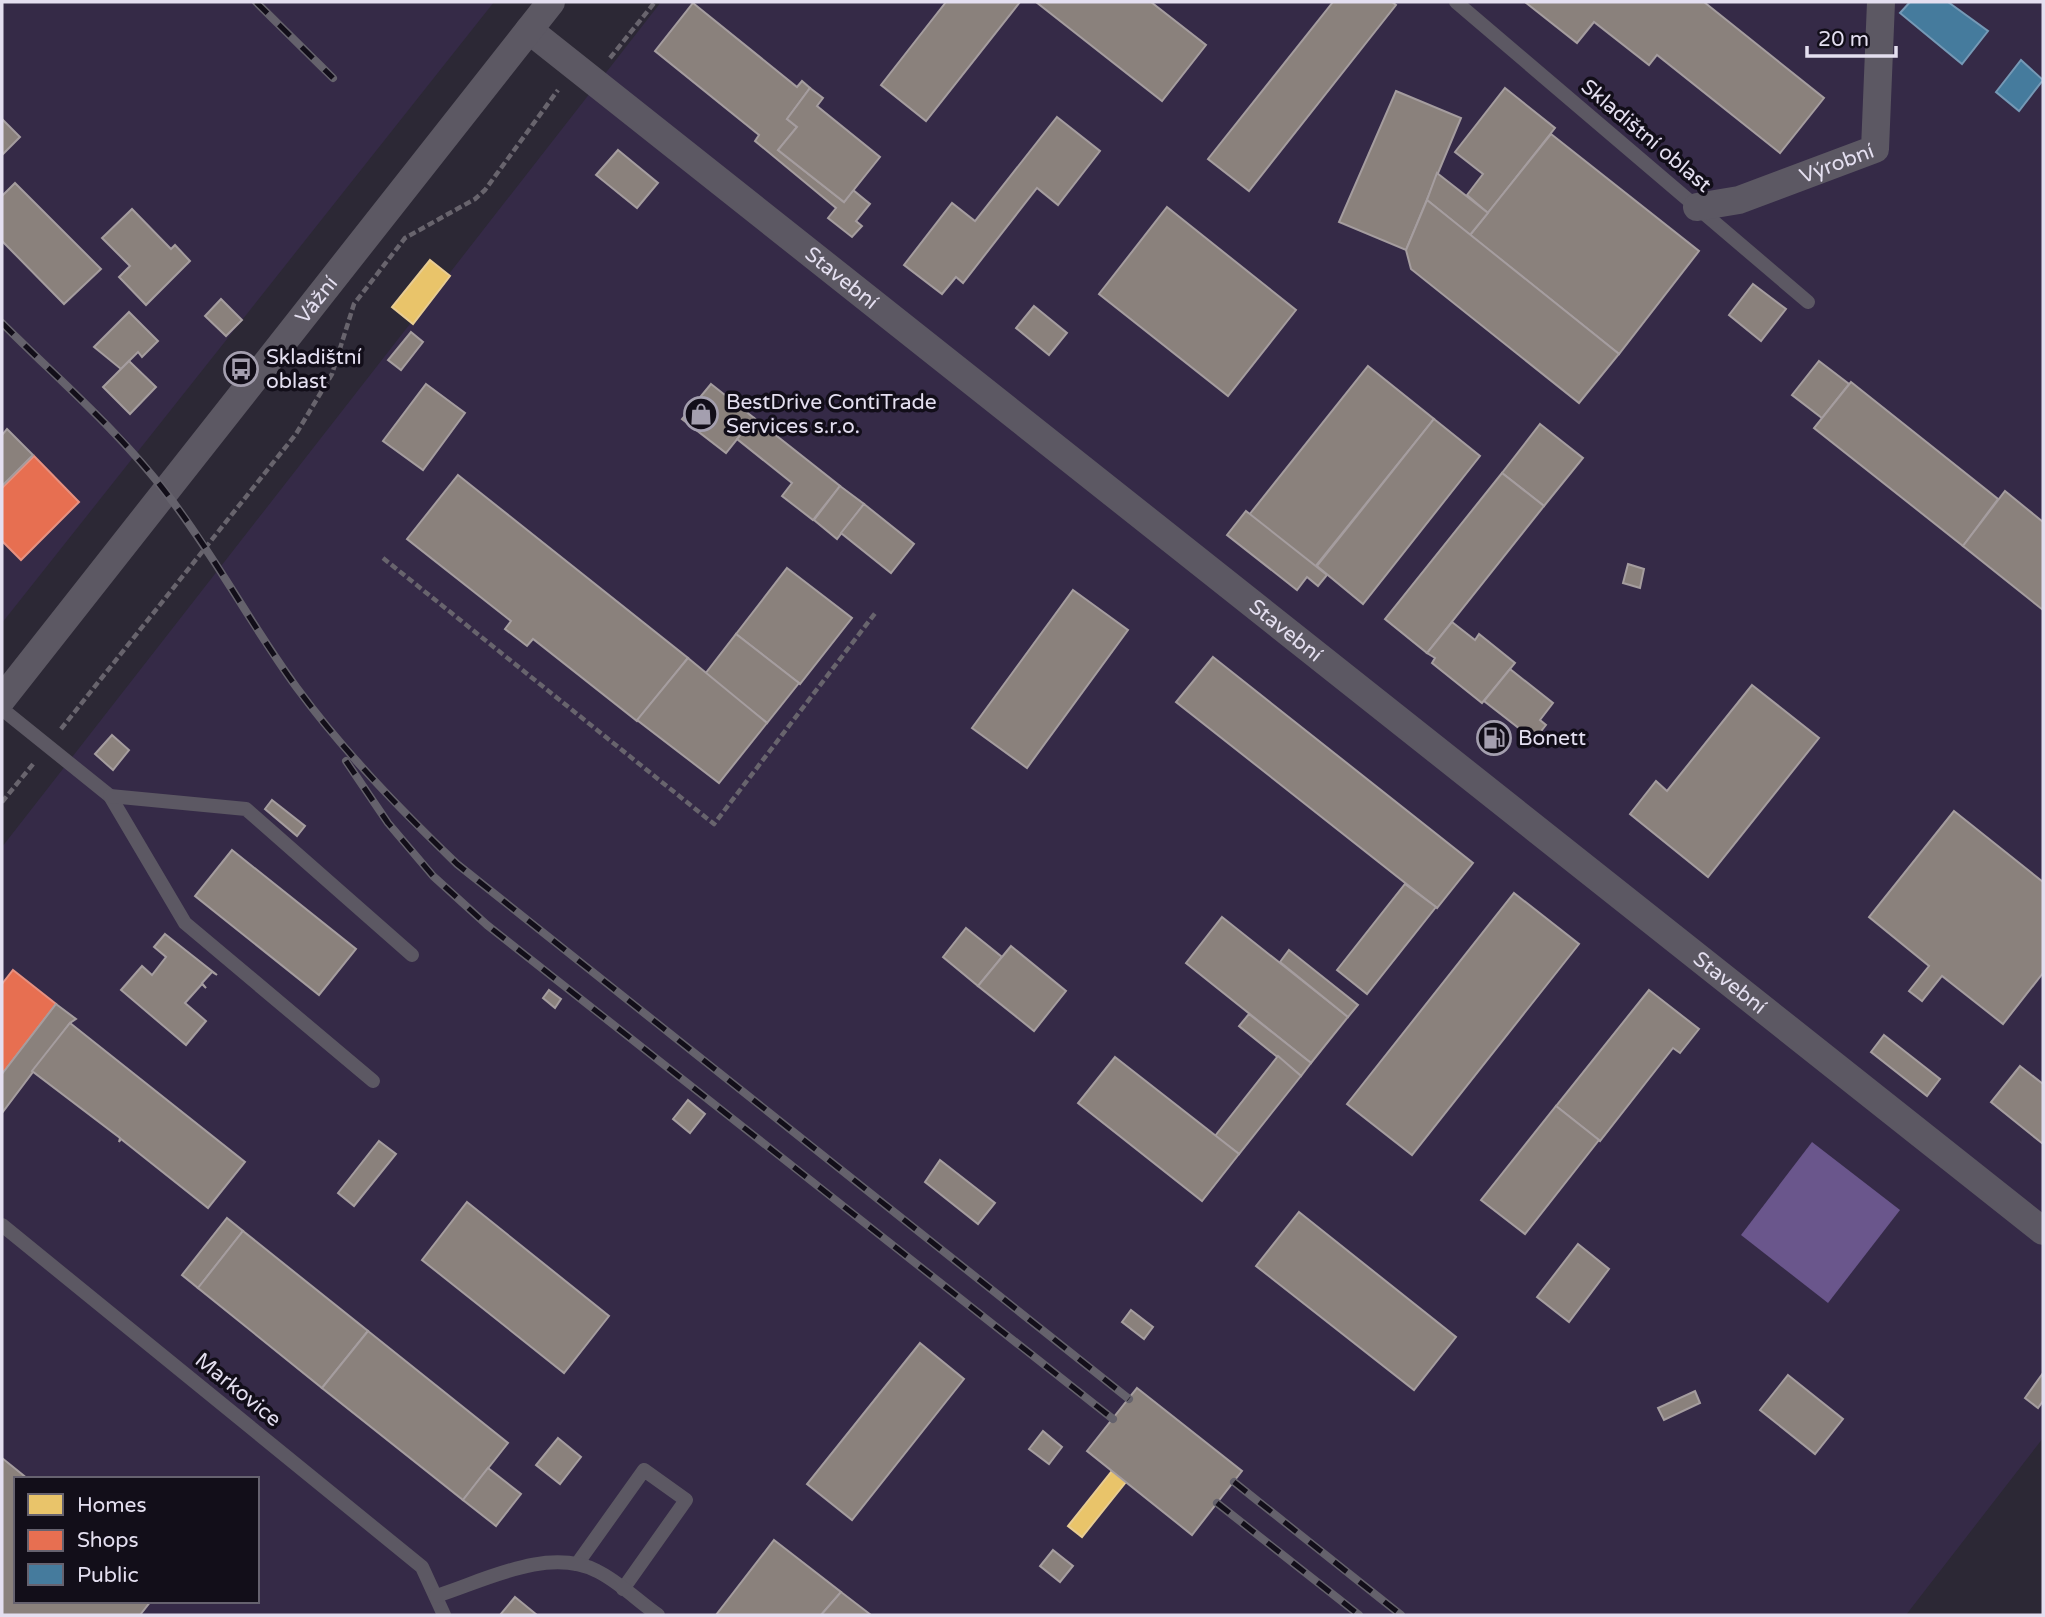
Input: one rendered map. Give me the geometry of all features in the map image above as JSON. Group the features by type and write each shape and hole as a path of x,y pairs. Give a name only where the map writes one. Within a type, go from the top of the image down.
{"street":[{"name":"Vážní","path":"2,699 551,2"},
{"name":"Výrobní","path":"1697,207 1739,200 1875,149 1881,2"},
{"name":"Stavební","path":"529,30 2043,1231"}],"lane":[{"name":"Skladištní oblast","path":"1456,2 1808,302"},
{"path":"2,709 110,796 185,923 373,1081"},
{"path":"110,796 246,810 412,955"},
{"name":"Markovice","path":"2,1224 422,1567 444,1615"},
{"path":"576,1564 644,1470 686,1500 623,1589"},
{"path":"436,1596 539,1563 566,1561 597,1571 658,1615"}],"path":[{"path":"2,802 296,434 332,374 354,304 405,238 475,199 485,190 584,74 655,2"},
{"path":"383,558 714,824 876,612"}],"shaded area":[{"path":"2,2 494,2 2,623"},
{"path":"661,2 2043,2 2043,1438 1906,1615 2,1615 2,847"},
{"path":"1812,1142 1900,1210 1828,1303 1741,1235"}],"building: Homes":[{"path":"430,260 450,276 413,324 392,307"},
{"path":"1112,1471 1126,1482 1082,1537 1068,1526"}],"building: Shops":[{"path":"34,456 79,502 21,560 3,542 2,544 2,488"},
{"path":"13,970 56,1004 2,1074 2,984"}],"building: Public":[{"path":"1910,2 1948,2 1988,31 1962,64 1900,13"},
{"path":"2021,60 2043,80 2019,111 1996,92"}],"building: Industry":[{"path":"946,2 1020,2 926,121 881,85"},
{"path":"1036,2 1151,2 1206,45 1162,101"},
{"path":"1333,2 1392,2 1396,5 1249,191 1208,159"},
{"path":"1525,2 1704,2 1824,98 1780,153 1657,55 1649,65 1594,22 1577,43"},
{"path":"693,3 797,87 802,81 810,88 787,119 797,127 778,150 844,202 853,190 870,204 856,221 862,226 852,237 828,218 836,208 755,141 759,135 655,51"},
{"path":"810,88 823,98 817,106 880,157 844,202 778,150 797,127 787,119"},
{"path":"1505,88 1555,128 1488,213 1467,195 1483,174 1455,152"},
{"path":"1396,91 1461,118 1406,250 1339,222"},
{"path":"1057,117 1100,151 1058,205 1037,188 963,283 956,277 942,294 904,265 952,203 975,221"},
{"path":"2,119 20,137 2,155"},
{"path":"1551,134 1699,251 1619,354 1470,235"},
{"path":"618,150 658,183 637,208 596,175"},
{"path":"1437,173 1488,213 1470,235 1427,200"},
{"path":"15,183 101,269 64,304 2,241 2,196"},
{"path":"1427,200 1619,354 1579,403 1411,269 1406,250"},
{"path":"1167,207 1296,310 1228,396 1099,294"},
{"path":"132,209 171,249 175,245 190,261 146,305 119,277 130,266 102,238"},
{"path":"1753,284 1786,309 1761,341 1729,315"},
{"path":"221,299 242,320 226,336 205,316"},
{"path":"1034,306 1067,333 1049,355 1016,328"},
{"path":"129,312 158,341 142,357 138,352 121,369 94,347"},
{"path":"411,332 423,342 401,370 388,360"},
{"path":"129,361 156,387 130,414 103,387"},
{"path":"1819,361 1849,384 1822,418 1792,395"},
{"path":"1368,366 1434,419 1315,567 1249,515"},
{"path":"1851,382 1998,499 1963,546 1814,428"},
{"path":"426,384 465,413 423,470 383,441"},
{"path":"711,384 754,418 726,453 682,419"},
{"path":"754,418 840,486 813,520 782,496 792,483 737,439"},
{"path":"1434,419 1480,456 1363,604 1317,566"},
{"path":"1540,424 1583,458 1544,506 1502,473"},
{"path":"7,429 33,455 2,486 2,435"},
{"path":"1502,473 1544,506 1427,653 1385,619"},
{"path":"458,475 688,658 637,721 533,639 527,646 505,629 511,621 407,539"},
{"path":"840,486 864,504 837,539 814,520"},
{"path":"2005,491 2043,522 2043,610 1963,546"},
{"path":"864,504 914,544 891,573 841,533"},
{"path":"1246,511 1327,575 1318,586 1307,577 1297,590 1227,535"},
{"path":"1628,564 1644,569 1640,588 1623,583"},
{"path":"787,568 852,618 800,684 736,634"},
{"path":"1073,590 1128,630 1027,768 972,728"},
{"path":"1452,622 1475,640 1479,634 1515,663 1482,703 1432,663 1435,658 1427,653"},
{"path":"736,634 799,683 767,723 705,674"},
{"path":"1213,657 1473,863 1437,908 1176,702"},
{"path":"688,658 767,723 719,783 637,720"},
{"path":"1510,669 1553,703 1540,720 1546,725 1534,740 1484,701"},
{"path":"1752,685 1819,738 1708,877 1630,814 1656,781 1667,791"},
{"path":"112,735 129,750 113,770 95,754"},
{"path":"272,800 305,826 297,836 265,809"},
{"path":"1954,811 2043,882 2043,973 2003,1024 1942,976 1922,1001 1909,991 1929,966 1869,917"},
{"path":"232,850 356,949 319,995 195,896"},
{"path":"1405,884 1436,907 1367,994 1337,970"},
{"path":"1514,893 1579,944 1412,1155 1347,1104"},
{"path":"1222,917 1348,1017 1311,1063 1186,963"},
{"path":"966,928 1002,957 978,986 943,957"},
{"path":"165,934 217,975 212,972 202,983 206,988 202,984 185,1003 206,1021 186,1045 121,990 142,966 152,975 166,957 154,947"},
{"path":"1011,946 1066,991 1034,1031 978,986"},
{"path":"1289,950 1358,1005 1348,1017 1280,962"},
{"path":"549,990 561,999 555,1008 543,998"},
{"path":"1649,990 1699,1029 1680,1053 1673,1048 1600,1141 1556,1106"},
{"path":"56,1004 76,1019 70,1023 2,1113 2,1074"},
{"path":"1249,1014 1311,1063 1301,1076 1239,1026"},
{"path":"70,1023 245,1162 208,1208 121,1139 119,1142 120,1138 32,1071"},
{"path":"1884,1035 1940,1079 1927,1096 1871,1052"},
{"path":"1278,1056 1301,1076 1239,1154 1215,1136"},
{"path":"1115,1057 1239,1154 1202,1201 1078,1103"},
{"path":"2020,1066 2043,1084 2043,1144 1991,1102"},
{"path":"688,1100 705,1114 690,1133 673,1119"},
{"path":"1556,1106 1599,1140 1525,1234 1481,1200"},
{"path":"379,1141 396,1154 354,1206 338,1193"},
{"path":"940,1160 995,1203 978,1224 925,1182"},
{"path":"467,1202 609,1316 564,1373 422,1260"},
{"path":"1299,1212 1456,1337 1414,1390 1256,1266"},
{"path":"227,1218 243,1231 198,1288 182,1275"},
{"path":"243,1231 368,1331 322,1388 198,1288"},
{"path":"1578,1244 1609,1269 1569,1322 1537,1297"},
{"path":"1131,1310 1153,1327 1144,1339 1122,1322"},
{"path":"368,1331 508,1443 463,1500 322,1388"},
{"path":"920,1343 964,1379 852,1520 807,1484"},
{"path":"2043,1373 2043,1401 2038,1408 2025,1398"},
{"path":"1788,1375 1843,1419 1815,1454 1760,1410"},
{"path":"1137,1388 1242,1471 1192,1535 1087,1451"},
{"path":"1695,1391 1700,1403 1664,1420 1658,1408"},
{"path":"1043,1431 1062,1447 1049,1464 1029,1449"},
{"path":"558,1438 581,1457 560,1484 536,1465"},
{"path":"2,1458 26,1477 14,1477 14,1603 149,1603 140,1615 2,1615"},
{"path":"488,1468 521,1494 496,1526 463,1500"},
{"path":"774,1540 841,1592 821,1615 716,1615"},
{"path":"1053,1550 1073,1566 1060,1582 1040,1566"},
{"path":"841,1592 871,1615 821,1615"},
{"path":"515,1597 537,1615 500,1615"}],"railway":[{"path":"256,2 333,78"},
{"path":"2,323 109,427 149,471 184,518 280,664 315,712 373,779 457,864 1129,1399"},
{"path":"346,761 388,823 433,876 487,925 1113,1419"},
{"path":"1234,1482 1401,1615"},
{"path":"1217,1503 1359,1615"}],"place":[{"name":"Skladištní oblast","path":"241,369"},
{"name":"BestDrive ContiTrade Services s.r.o.","path":"701,414"},
{"name":"Bonett","path":"1494,738"}]}
